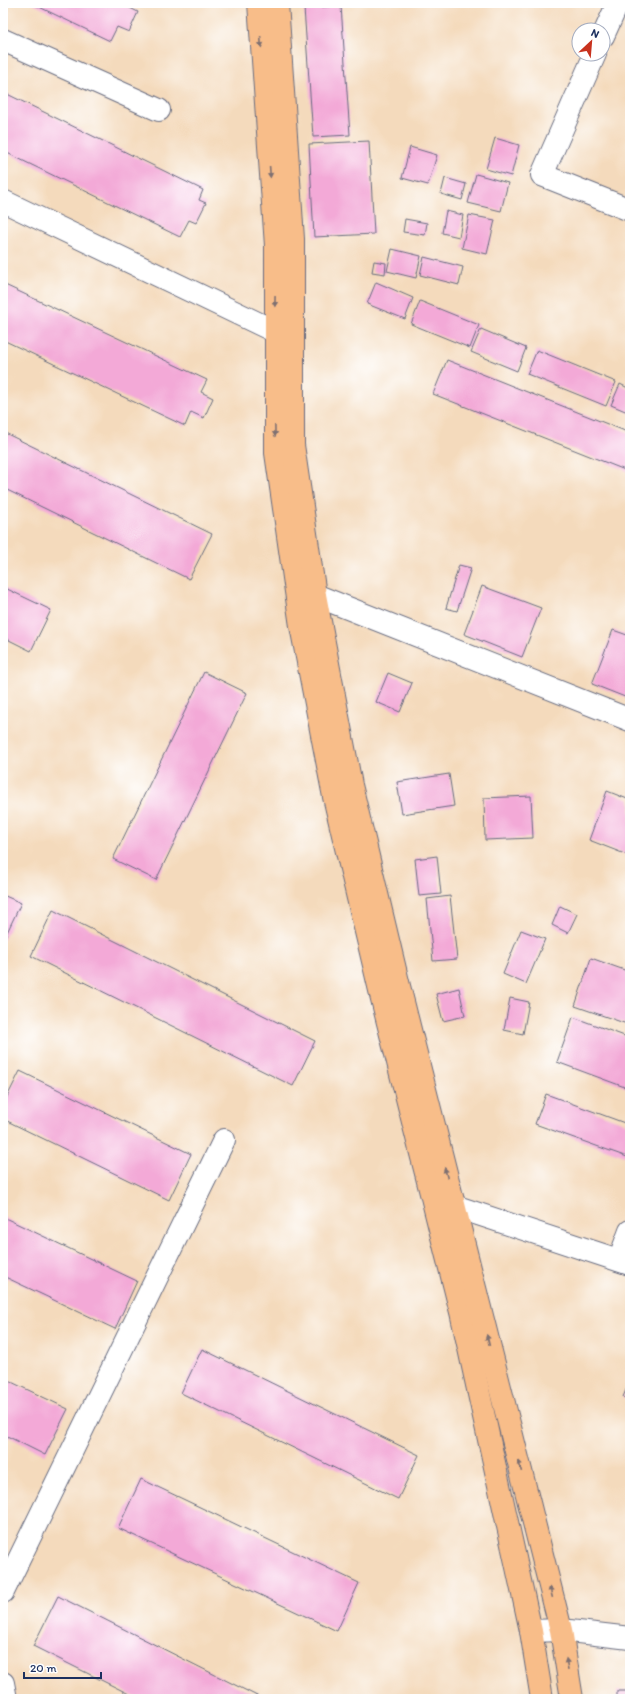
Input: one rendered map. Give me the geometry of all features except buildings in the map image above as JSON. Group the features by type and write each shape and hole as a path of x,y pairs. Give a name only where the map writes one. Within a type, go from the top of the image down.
{"main road":[{"path":"258,3 276,246 274,331 276,453 301,626 334,797 384,1006 461,1312 531,1631 542,1699"},
{"path":"277,3 293,239 294,445 316,595 351,785 399,986 561,1630 572,1699"}],"street":[{"path":"609,22 618,3"},
{"path":"3,40 159,110"},
{"path":"591,62 542,175 630,210"},
{"path":"3,201 274,331"},
{"path":"316,595 630,720"},
{"path":"3,1592 224,1140"},
{"path":"454,1206 625,1262 630,1231"},
{"path":"531,1631 561,1630 630,1638"},
{"path":"3,1683 6,1699"}]}
